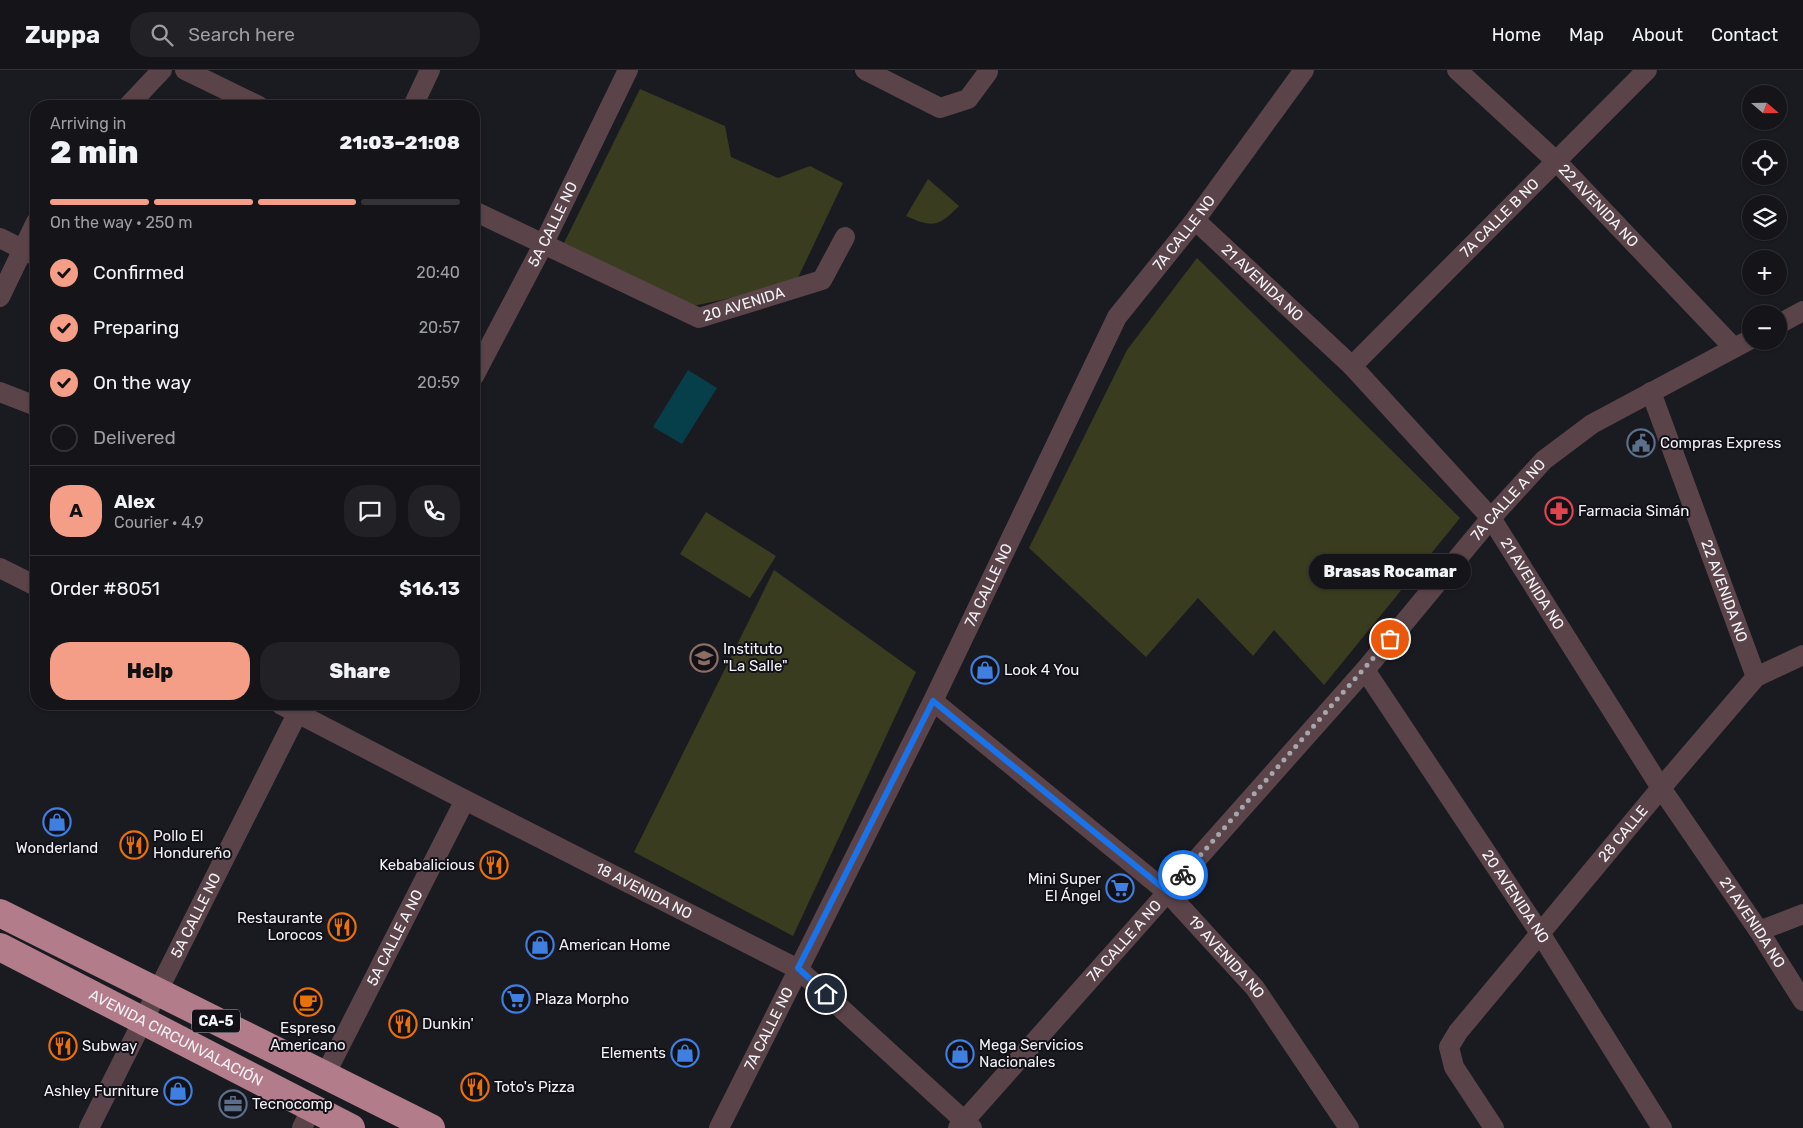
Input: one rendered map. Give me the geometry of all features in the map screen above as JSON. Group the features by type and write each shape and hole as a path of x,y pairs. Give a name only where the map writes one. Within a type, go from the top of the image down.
{"highway":[{"name":"AVENIDA CIRCUNVALACIÓN","path":"0,913 431,1128"},
{"name":"AVENIDA CIRCUNVALACIÓN","path":"0,947 144,1022 307,1118 351,1128"}],"street":[{"path":"134,100 162,70"},
{"path":"185,70 248,100"},
{"path":"416,100 430,70"},
{"name":"5A CALLE NO","path":"480,365 543,245 628,70"},
{"path":"865,70 940,108 968,98 988,70"},
{"name":"7A CALLE NO","path":"719,1128 933,701 1117,317 1195,220 1304,70"},
{"name":"22 AVENIDA NO","path":"1457,70 1556,161 1742,342"},
{"name":"7A CALLE B NO","path":"1352,366 1647,70"},
{"path":"480,214 543,245"},
{"name":"21 AVENIDA NO","path":"1195,220 1352,366 1491,518 1662,788 1759,931 1803,1002"},
{"name":"20 AVENIDA","path":"543,245 699,318 822,280 845,237"},
{"path":"0,238 30,253 0,297"},
{"path":"1787,320 1803,311"},
{"name":"7A CALLE A NO","path":"965,1125 1075,994 1365,670 1491,518 1544,460 1592,424 1742,344"},
{"path":"0,392 30,404"},
{"name":"22 AVENIDA NO","path":"1651,392 1756,677"},
{"path":"0,568 30,583"},
{"name":"28 CALLE","path":"1494,1128 1454,1067 1449,1048 1458,1032 1756,677 1803,655"},
{"name":"20 AVENIDA NO","path":"1365,670 1540,933 1662,1128"},
{"name":"19 AVENIDA NO","path":"933,701 1168,892 1255,988 1349,1128"},
{"name":"5A CALLE NO","path":"89,1128 144,1022 292,710"},
{"name":"18 AVENIDA NO","path":"299,710 465,800 798,968 965,1125"},
{"name":"5A CALLE A NO","path":"325,1075 465,800"},
{"path":"1759,931 1803,914"}],"green space":[{"path":"640,89 725,126 731,157 778,178 810,166 843,183 795,284 693,306 564,243"},
{"path":"928,179 959,206 940,222 929,224 906,216"},
{"path":"1197,258 1460,518 1324,685 1274,630 1253,656 1198,598 1146,657 1029,548 1127,350"},
{"path":"706,512 776,556 750,598 680,554"},
{"path":"774,570 916,672 793,936 634,852"}],"water":[{"path":"688,370 717,388 682,444 653,427"}],"way so far":[{"path":"1183,875 1365,670 1390,639"}],"place":[{"name":"Compras Express","path":"1641,443"},
{"name":"Farmacia Simán","path":"1559,511"},
{"name":"Brasas Rocamar","path":"1390,639"},
{"name":"Instituto \"La Salle\"","path":"704,658"},
{"name":"Look 4 You","path":"985,670"},
{"name":"Wonderland","path":"57,822"},
{"name":"Pollo El Hondureño","path":"134,845"},
{"name":"Kebabalicious","path":"494,865"},
{"name":"Mini Super El Ángel","path":"1120,888"},
{"name":"Restaurante Lorocos","path":"342,927"},
{"name":"American Home","path":"540,945"},
{"name":"Plaza Morpho","path":"516,999"},
{"name":"Espreso Americano","path":"308,1002"},
{"name":"Dunkin'","path":"403,1024"},
{"name":"Subway","path":"63,1046"},
{"name":"Elements","path":"685,1053"},
{"name":"Mega Servicios Nacionales","path":"960,1054"},
{"name":"Toto's Pizza","path":"475,1087"},
{"name":"Ashley Furniture","path":"178,1091"},
{"name":"Tecnocomp","path":"233,1104"}],"route":[{"path":"826,994 798,968 933,701 1168,892 1183,875"}]}
